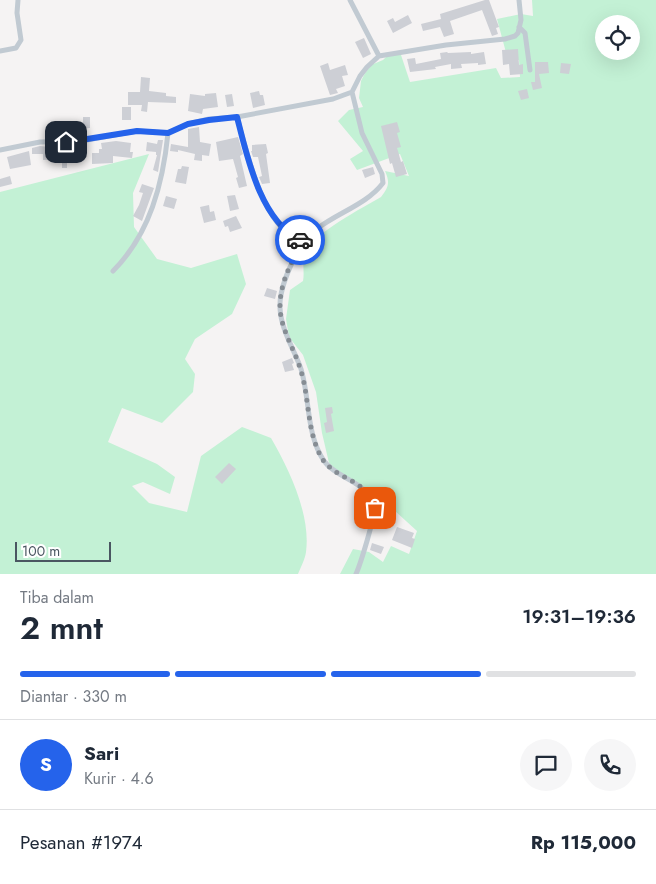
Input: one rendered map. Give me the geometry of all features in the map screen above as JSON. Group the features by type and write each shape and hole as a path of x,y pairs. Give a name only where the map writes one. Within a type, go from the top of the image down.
{"street":[{"path":"0,51 16,48 21,40 17,14 18,0"},
{"path":"350,0 379,56"},
{"path":"356,574 374,513 374,503 356,482 330,467 320,453 313,431 302,374 281,320 280,301 282,290 303,242 318,228 373,193 383,183 382,174 362,133 352,92 367,67 379,56 446,45 505,39 515,36 520,27 521,20 519,0"},
{"path":"520,27 525,33 530,70"},
{"path":"0,150 40,142 81,140 137,131 168,133 195,123 333,99 352,92"},
{"path":"237,117 249,163 271,213 282,228 291,236 303,242"},
{"path":"113,271 132,249 152,211 164,166 168,133"}],"green space":[{"path":"532,0 656,0 656,574 340,574 353,549 369,552 383,562 391,546 409,554 417,531 395,511 374,500 369,492 342,476 329,463 316,392 303,355 289,337 286,319 290,290 303,281 304,258 311,244 329,228 381,197 388,184 385,171 409,176 400,154 357,170 350,159 363,151 338,121 349,110 363,107 359,98 361,81 371,65 383,60 388,55 400,52 410,82 496,68 501,78 520,77 519,60 508,60 497,19 521,14 533,16"},
{"path":"149,154 133,193 134,227 157,259 191,268 237,254 246,284 232,314 195,339 185,359 195,374 193,392 162,423 122,408 108,442 157,464 175,477 170,494 143,482 132,486 149,503 187,512 201,456 242,427 271,438 285,464 302,508 307,538 304,560 298,574 0,574 0,192"}],"building":[{"path":"489,0 499,27 496,28 498,34 492,36 482,10 450,21 454,34 444,37 440,27 423,31 421,24 441,19 440,14"},
{"path":"408,15 412,23 393,33 387,21 393,18 395,22"},
{"path":"364,38 371,54 363,58 355,42"},
{"path":"518,49 519,65 523,64 523,74 510,75 509,64 503,65 502,50"},
{"path":"471,52 471,54 484,52 486,64 461,64 462,68 451,69 451,64 435,67 436,69 410,72 407,59 415,58 416,64 441,59 440,53"},
{"path":"535,62 548,62 549,73 539,74 542,88 533,90 531,82 535,82"},
{"path":"328,63 330,70 345,65 348,75 342,76 345,86 336,89 338,93 330,95 320,66"},
{"path":"561,63 571,64 569,74 560,73"},
{"path":"141,77 150,78 149,91 166,93 166,96 176,97 176,103 148,102 147,112 141,111 142,105 128,105 128,92 140,92"},
{"path":"527,89 529,98 521,100 518,91"},
{"path":"259,91 260,95 263,95 265,105 253,108 250,93"},
{"path":"216,93 218,107 203,109 202,114 188,111 190,94 205,96 205,94"},
{"path":"232,94 234,106 227,107 225,95"},
{"path":"122,107 131,107 131,120 122,120"},
{"path":"83,117 90,117 90,128 70,130 71,122 83,122"},
{"path":"397,122 400,132 397,133 401,147 397,148 407,174 396,177 392,163 390,164 381,126"},
{"path":"199,127 200,142 211,144 209,156 202,155 202,161 194,160 195,154 178,150 178,152 170,151 171,144 188,147 188,129"},
{"path":"238,137 243,154 240,156 247,186 239,188 233,159 219,161 216,142"},
{"path":"158,140 163,140 158,172 153,170 156,152 146,151 147,142 157,144"},
{"path":"116,141 131,143 130,152 133,152 132,158 113,156 113,163 92,164 92,153 99,153 99,149 102,149 101,143"},
{"path":"266,144 270,183 262,184 259,177 262,176 258,157 253,157 251,151 252,145"},
{"path":"80,145 81,153 78,153 79,157 76,157 76,160 67,161 67,168 62,168 62,159 43,160 43,154 32,154 32,148 40,146 49,147 49,150"},
{"path":"29,151 31,165 10,169 7,157"},
{"path":"182,166 189,167 186,184 175,182 178,169 181,169"},
{"path":"373,167 375,174 365,178 362,170"},
{"path":"10,176 12,184 0,187 0,179"},
{"path":"142,184 154,188 142,221 133,216 143,193 139,192"},
{"path":"235,195 239,209 230,211 227,196"},
{"path":"166,196 177,199 174,209 163,206"},
{"path":"209,205 210,212 214,211 216,220 204,223 200,207"},
{"path":"236,216 242,228 230,232 228,226 225,227 223,221"},
{"path":"267,288 277,291 275,299 264,296"},
{"path":"292,358 294,370 285,372 282,362"},
{"path":"332,407 333,413 331,414 334,431 326,433 324,423 327,422 325,408"},
{"path":"229,463 236,469 222,484 215,477"},
{"path":"362,504 370,506 368,519 358,514"},
{"path":"397,527 414,533 412,538 415,539 412,548 392,540"},
{"path":"372,543 384,547 381,554 370,550"}],"way so far":[{"path":"300,240 303,242 286,276 282,290 280,301 281,320 301,368 316,444 324,461 336,471 356,482 369,496 375,508"}],"route":[{"path":"66,142 137,131 168,133 188,124 237,117 249,163 271,213 282,228 291,236 300,240"}]}
